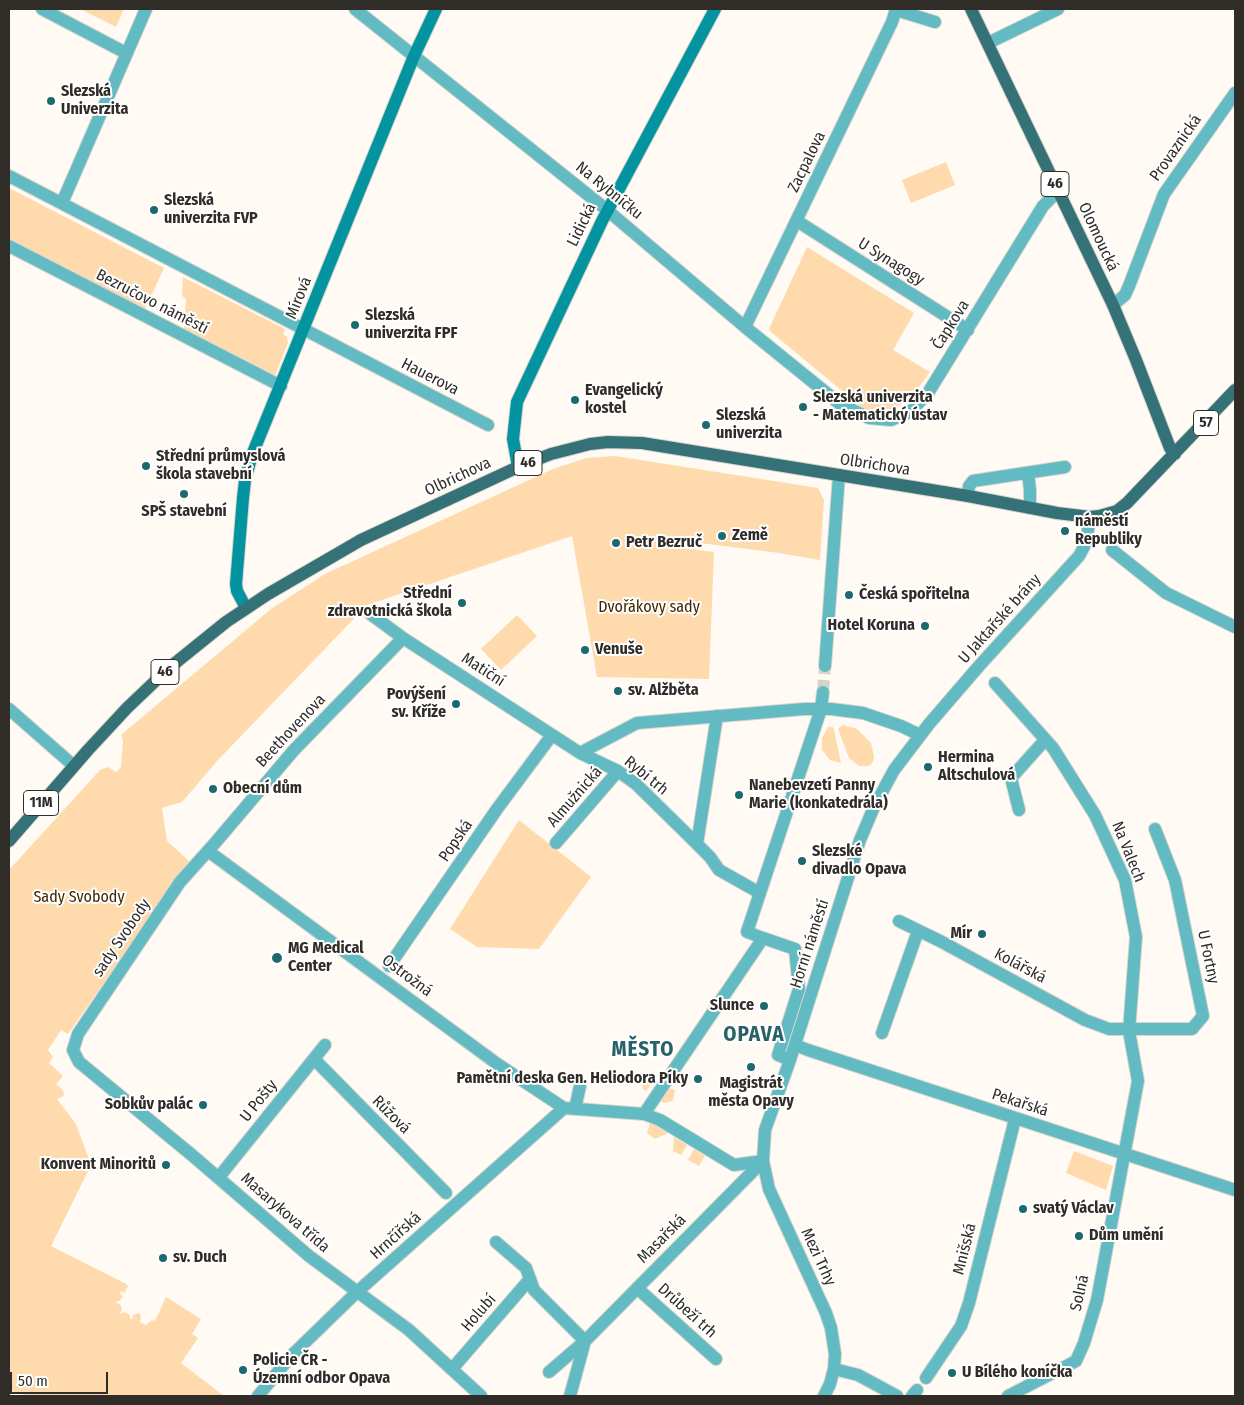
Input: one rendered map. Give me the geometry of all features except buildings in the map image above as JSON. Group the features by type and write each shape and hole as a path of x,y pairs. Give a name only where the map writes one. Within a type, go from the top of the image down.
{"main road":[{"name":"Olomoucká","path":"971,9 1113,305 1170,448 1175,454"},
{"name":"57","path":"1175,454 1235,390"},
{"name":"Olbrichova","path":"88,750 169,668 219,627 246,608 310,568 361,540 518,467 570,448 590,444 626,442 677,448 1090,517"},
{"name":"46","path":"1090,517 1109,514 1122,508 1175,454"},
{"name":"11M","path":"9,841 88,750"}],"street":[{"path":"42,9 126,53"},
{"path":"62,203 146,9"},
{"name":"Na Rybníčku","path":"355,9 608,210 745,327 840,404"},
{"name":"Mírová","path":"246,608 237,591 236,584 245,480 252,455 414,56 436,9"},
{"name":"Lidická","path":"518,467 513,439 517,402 608,210 715,9"},
{"path":"896,9 935,22"},
{"name":"Zacpalova","path":"745,327 892,22 896,9"},
{"path":"988,43 1058,9"},
{"name":"Provaznická","path":"1113,305 1125,294 1129,286 1164,194 1235,93"},
{"path":"9,176 304,330"},
{"name":"Čapkova","path":"840,404 869,418 891,420 910,412 928,394 1043,206 1058,191"},
{"name":"U Synagogy","path":"796,221 968,330"},
{"name":"Bezručovo náměstí","path":"9,246 281,386"},
{"name":"Hauerova","path":"304,330 488,425"},
{"path":"968,496 969,486 973,481 1065,467"},
{"path":"1028,472 1030,508"},
{"path":"824,666 839,475"},
{"name":"U Jaktařské brány","path":"920,736 979,666 1079,556 1086,543 1090,517"},
{"path":"1112,550 1166,592 1235,627"},
{"name":"Matiční","path":"369,613 403,638 580,753"},
{"name":"Beethovenova","path":"208,851 294,750 403,638"},
{"name":"Na Valech","path":"995,683 1053,748 1095,815 1125,880 1136,936 1129,1030 1138,1081 1123,1154"},
{"path":"758,899 820,709 823,692"},
{"path":"9,709 74,766"},
{"name":"Rybí trh","path":"580,753 637,723 820,709 863,713 901,726 920,736"},
{"path":"697,844 717,716"},
{"name":"Popská","path":"389,966 497,809 552,735"},
{"name":"Horní náměstí","path":"763,1161 765,1130 790,1060 860,840 874,806 894,770 920,736"},
{"path":"1020,810 1011,778 1045,740"},
{"name":"Rybí trh","path":"580,753 618,772 636,784 710,857 719,870 758,899"},
{"name":"Almužnická","path":"556,843 618,772"},
{"name":"U Fortny","path":"1129,1030 1192,1029 1203,1016 1176,880 1155,829"},
{"name":"sady Svobody","path":"73,1050 78,1034 146,931 180,882 208,851"},
{"name":"Ostrožná","path":"208,851 496,1063 569,1108"},
{"name":"Horní náměstí","path":"758,899 747,932 795,948 799,989 778,1055 790,1060"},
{"name":"Kolářská","path":"898,921 942,942 1084,1020 1109,1029 1129,1030"},
{"path":"882,1033 918,931"},
{"path":"644,1114 763,938"},
{"name":"U Pošty","path":"219,1177 326,1045"},
{"name":"Pekařská","path":"794,1045 1235,1190"},
{"name":"Masarykova třída","path":"73,1050 79,1062 219,1177 309,1256 409,1330 481,1396"},
{"name":"Růžová","path":"314,1059 446,1193"},
{"path":"580,1086 569,1108 644,1114 660,1120 734,1165 763,1161"},
{"name":"Hrnčířská","path":"258,1396 292,1356 357,1292 569,1108"},
{"name":"Mnišská","path":"926,1378 964,1319 1015,1118"},
{"name":"Solná","path":"1008,1396 1076,1361 1084,1343 1097,1300 1123,1154"},
{"name":"Masařská","path":"549,1372 586,1340 763,1161"},
{"name":"Mezi Trhy","path":"763,1161 769,1190 826,1313 834,1341 834,1369 824,1396"},
{"path":"496,1242 526,1268 534,1290 586,1340"},
{"name":"Holubí","path":"452,1369 530,1279"},
{"name":"Drůbeží trh","path":"637,1288 716,1359"},
{"name":"Masařská","path":"570,1396 586,1340"},
{"path":"834,1369 858,1375 897,1396"}],"green space":[{"path":"80,9 124,9 116,27"},
{"path":"946,162 955,185 911,203 902,180"},
{"path":"9,188 164,268 145,309 9,239"},
{"path":"807,247 914,313 893,350 930,372 916,391 905,402 895,408 886,412 864,409 769,329"},
{"path":"183,277 285,329 283,334 287,337 288,343 275,375 184,329 186,299 182,296"},
{"path":"615,456 818,488 824,500 820,560 661,538 661,545 714,552 709,679 597,677 572,536 367,605 218,760 182,802 162,808 167,841 189,861 68,1034 61,1030 48,1050 53,1057 49,1063 63,1076 56,1084 63,1090 64,1096 57,1099 76,1124 90,1162 89,1169 51,1246 126,1284 128,1286 124,1293 121,1291 120,1294 123,1296 116,1303 120,1304 122,1310 120,1313 124,1312 130,1315 130,1319 132,1319 133,1315 139,1313 141,1316 140,1322 146,1325 152,1320 155,1321 166,1297 201,1319 192,1334 198,1338 181,1363 224,1396 27,1396 9,1390 9,870 100,770 108,767 116,772 121,767 123,741 121,735 271,609 325,574 553,469 586,458"},
{"path":"517,615 537,636 501,670 481,649"},
{"path":"843,725 857,729 871,743 874,757 873,762 869,766 859,766 849,758 838,729"},
{"path":"828,727 833,727 841,763 830,760 822,750 822,738"},
{"path":"519,820 591,877 539,949 477,947 450,929"},
{"path":"648,1073 654,1080 646,1091 643,1089 641,1078"},
{"path":"665,1087 675,1090 673,1101 664,1103 659,1100"},
{"path":"650,1123 668,1133 655,1139 647,1133"},
{"path":"674,1137 687,1145 681,1155 673,1151"},
{"path":"694,1149 705,1156 699,1166 688,1160"},
{"path":"1074,1151 1113,1166 1106,1190 1066,1173"}],"tunnel":[{"path":"823,692 825,666"}],"place":[{"name":"Slezská Univerzita","path":"51,101"},
{"name":"Slezská univerzita FVP","path":"154,210"},
{"name":"Slezská univerzita FPF","path":"355,325"},
{"name":"Evangelický kostel","path":"575,400"},
{"name":"Slezská univerzita - Matematický ústav","path":"803,407"},
{"name":"Slezská univerzita","path":"706,425"},
{"name":"Střední průmyslová škola stavební","path":"146,466"},
{"name":"SPŠ stavební","path":"184,494"},
{"name":"náměstí Republiky","path":"1065,531"},
{"name":"Země","path":"722,536"},
{"name":"Petr Bezruč","path":"616,543"},
{"name":"Česká spořitelna","path":"849,595"},
{"name":"Střední zdravotnická škola","path":"462,603"},
{"name":"Hotel Koruna","path":"925,626"},
{"name":"Venuše","path":"585,650"},
{"name":"sv. Alžběta","path":"618,691"},
{"name":"Povýšení sv. Kříže","path":"456,704"},
{"name":"Hermina Altschulová","path":"928,767"},
{"name":"Obecní dům","path":"213,789"},
{"name":"Nanebevzetí Panny Marie (konkatedrála)","path":"739,795"},
{"name":"Slezské divadlo Opava","path":"802,861"},
{"name":"Mír","path":"982,934"},
{"name":"MG Medical Center","path":"277,958"},
{"name":"Slunce","path":"764,1006"},
{"name":"Magistrát města Opavy","path":"751,1067"},
{"name":"Pamětní deska Gen. Heliodora Píky","path":"698,1079"},
{"name":"Sobkův palác","path":"203,1105"},
{"name":"Konvent Minoritů","path":"166,1165"},
{"name":"svatý Václav","path":"1023,1209"},
{"name":"Dům umění","path":"1079,1236"},
{"name":"sv. Duch","path":"163,1258"},
{"name":"Policie ČR - Územní odbor Opava","path":"243,1370"},
{"name":"U Bílého koníčka","path":"952,1373"}],"district":[{"name":"OPAVA","path":"754,1035"},
{"name":"MĚSTO","path":"643,1050"}],"park label":[{"name":"Dvořákovy sady","path":"649,608"},
{"name":"Sady Svobody","path":"79,898"}]}
